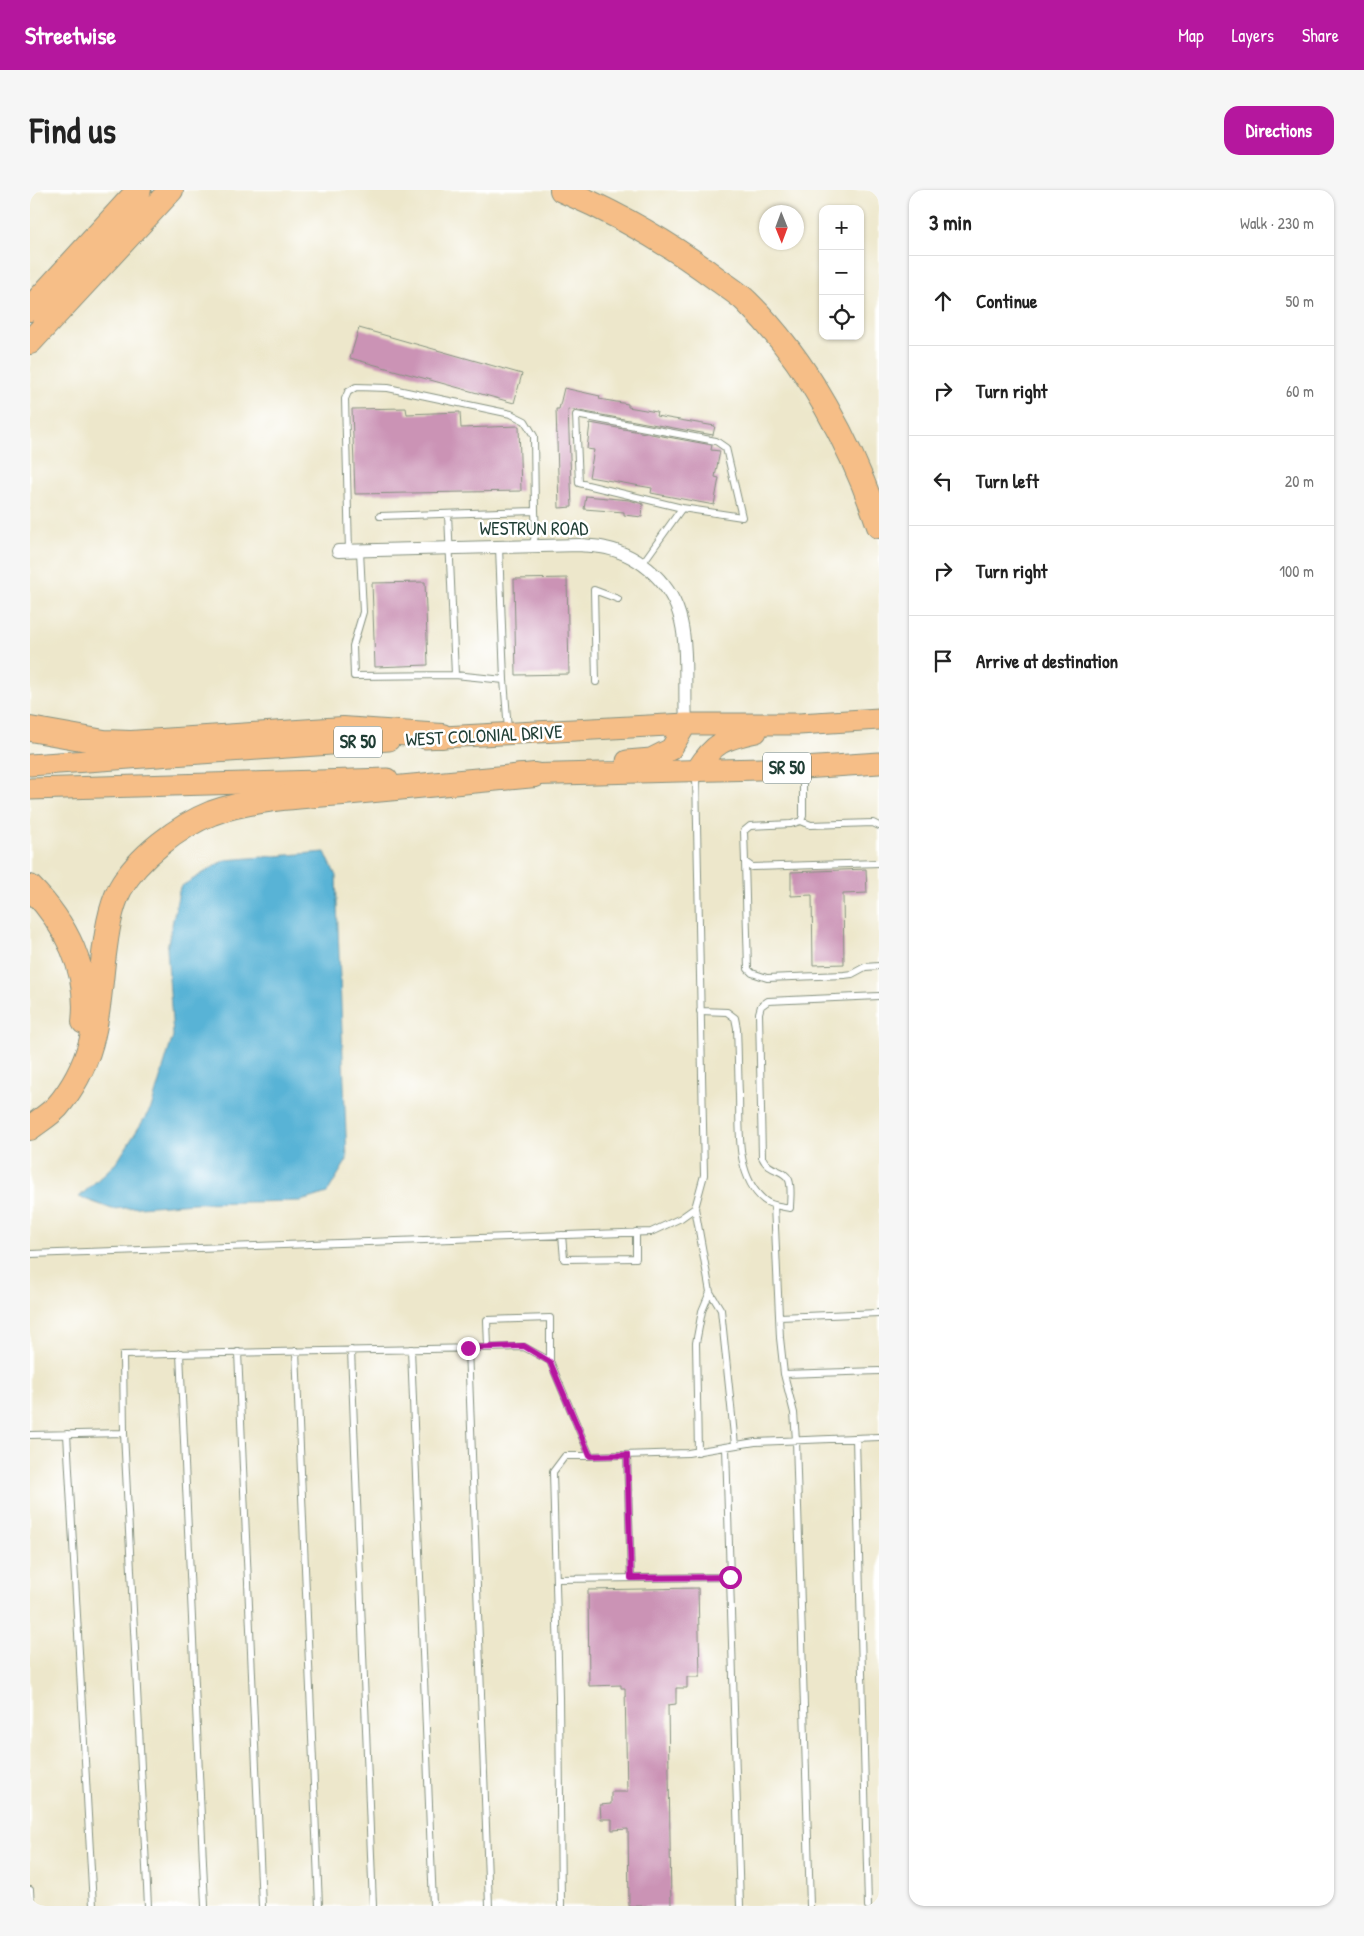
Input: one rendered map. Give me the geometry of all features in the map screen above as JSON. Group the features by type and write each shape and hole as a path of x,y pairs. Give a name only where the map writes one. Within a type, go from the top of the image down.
{"highway":[{"path":"30,309 139,190"},
{"path":"30,342 171,190"},
{"path":"562,190 604,208 682,252 746,301 793,356 830,413 868,494 879,526"},
{"name":"WEST COLONIAL DRIVE","path":"30,764 442,736 686,724 799,724 879,719"},
{"path":"30,1128 56,1108 74,1083 87,1058 94,1034 110,919 120,890 133,870 154,850 193,821 215,812 243,805 295,797 535,775 570,767 651,759 671,749 686,724"},
{"path":"696,771 712,750 730,738 799,724"},
{"path":"30,729 104,742 131,743 343,729 442,736"},
{"name":"WEST COLONIAL DRIVE","path":"30,789 803,768 879,764"},
{"path":"30,886 53,912 64,929 82,976 85,1012 82,1034 67,1073 46,1100 30,1114"}],"street":[{"name":"WESTRUN ROAD","path":"349,551 580,545 606,548 630,556 654,572 673,599 681,621 684,647 686,724"}],"lane":[{"path":"504,680 455,675 354,676 353,646 364,612 349,551 346,400 348,392 356,387 388,388 511,414 525,421 530,426 534,436 536,533 532,546"},
{"path":"576,415 716,441 726,448 742,517 682,508 579,483 576,415"},
{"path":"642,564 682,508"},
{"path":"380,516 535,511"},
{"path":"448,514 455,675"},
{"path":"500,547 504,680 509,733"},
{"path":"596,682 594,590 618,599"},
{"path":"801,821 803,816 803,768"},
{"path":"696,771 704,1175 695,1208 710,1292 721,1310 735,1445"},
{"path":"879,826 873,823 811,825 801,821 791,824 750,826 744,832 748,969 752,973 767,978 844,975 852,974 865,967 879,966"},
{"path":"746,862 752,867 879,863"},
{"path":"700,1011 727,1012 732,1014 737,1023 742,1156 752,1184 765,1201 790,1208 790,1184 788,1177 768,1167 762,1157 759,1013 761,1006 768,1002 879,996"},
{"path":"774,1205 779,1316 784,1374 794,1413 796,1440 810,1906"},
{"path":"30,1254 651,1232 681,1218 695,1208"},
{"path":"562,1235 564,1260 636,1258 636,1232"},
{"path":"698,1452 696,1343 702,1311 710,1292"},
{"path":"779,1316 879,1313"},
{"path":"488,1347 487,1320 550,1318 550,1362 590,1456"},
{"path":"148,1906 124,1433 123,1355 524,1346 550,1362"},
{"path":"468,1348 490,1906"},
{"path":"411,1349 433,1906"},
{"path":"351,1350 373,1906"},
{"path":"296,1351 318,1906"},
{"path":"238,1352 262,1906"},
{"path":"180,1353 205,1906"},
{"path":"784,1374 879,1371"},
{"path":"30,1435 124,1433"},
{"path":"67,1434 93,1906"},
{"path":"561,1906 553,1472 565,1456 698,1452 755,1442 879,1437"},
{"path":"856,1438 868,1906"},
{"path":"726,1447 740,1906"},
{"path":"627,1455 631,1578"},
{"path":"556,1579 730,1577"},
{"path":"30,1890 31,1906"}],"water":[{"path":"325,852 336,876 347,1160 327,1193 301,1201 194,1203 112,1209 79,1197 117,1162 151,1108 173,1036 167,948 180,887 225,860"}],"building":[{"path":"359,328 522,374 514,403 350,358"},
{"path":"564,388 600,396 599,399 628,404 628,407 657,412 656,416 715,426 713,435 568,409 572,507 559,508 556,409 559,409"},
{"path":"406,408 407,414 460,412 461,428 519,426 521,491 355,494 352,409"},
{"path":"590,423 712,445 711,450 720,451 715,477 719,478 714,505 651,493 652,488 589,477 594,450 587,449"},
{"path":"586,496 629,500 643,504 642,517 624,515 624,512 584,509"},
{"path":"567,578 569,674 516,675 514,579"},
{"path":"425,582 428,665 375,667 372,583"},
{"path":"866,869 867,893 843,894 844,964 813,965 812,895 791,896 791,872"},
{"path":"698,1588 700,1677 687,1677 687,1688 676,1688 676,1704 668,1705 671,1906 629,1906 628,1829 612,1830 612,1819 601,1819 600,1805 611,1804 611,1792 627,1792 625,1688 621,1688 621,1685 589,1686 588,1590"}],"route":[{"path":"468,1348 524,1346 550,1362 590,1456 627,1455 631,1578 730,1577"}]}
